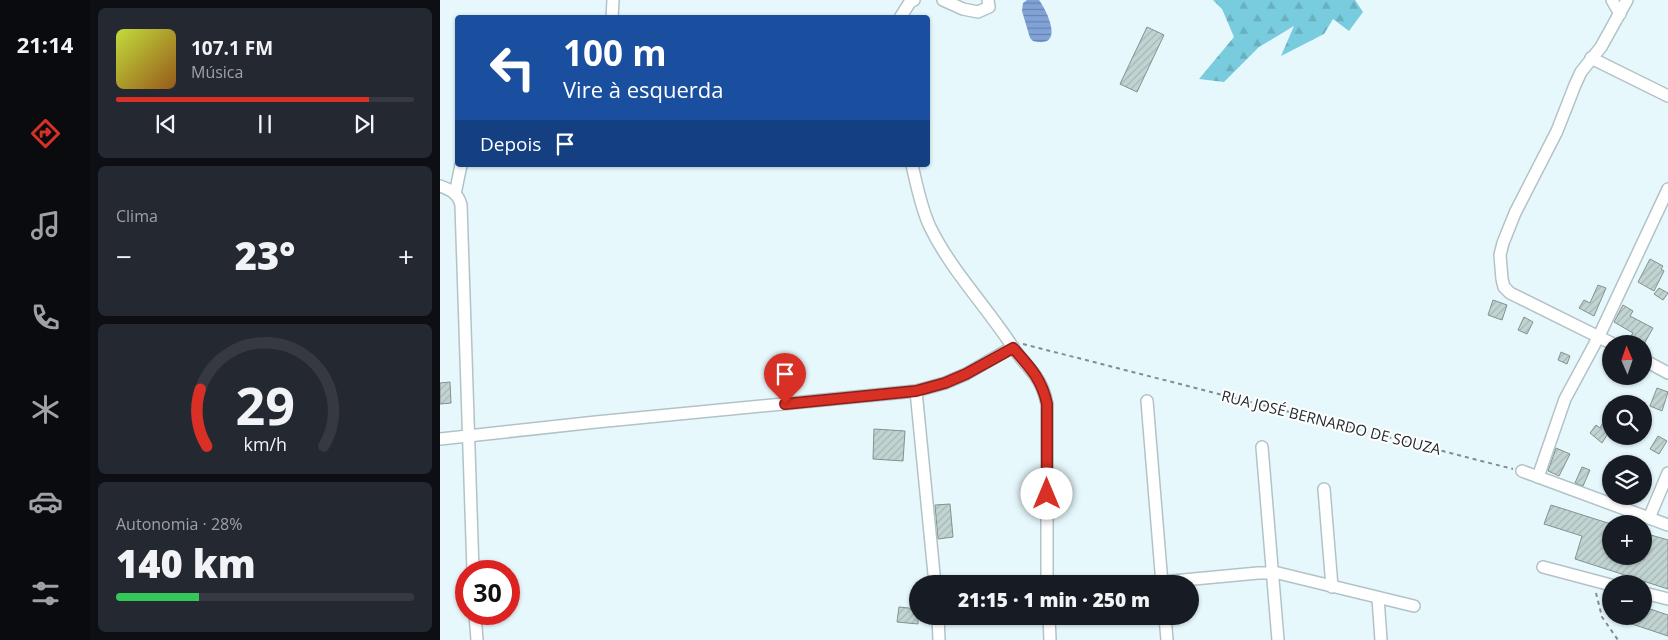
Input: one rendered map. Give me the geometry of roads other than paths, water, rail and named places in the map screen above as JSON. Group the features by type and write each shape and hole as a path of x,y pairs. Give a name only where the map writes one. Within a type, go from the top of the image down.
{"street":[{"path":"612,15 613,0"},
{"path":"902,15 910,2 914,0"},
{"path":"943,0 963,9 978,12 989,7 988,0"},
{"path":"1612,0 1620,14"},
{"path":"1602,338 1510,293 1504,287 1500,268 1500,255 1515,213 1557,130 1575,85 1591,58 1601,47 1627,0"},
{"path":"1591,58 1668,96"},
{"path":"455,194 461,167"},
{"path":"912,167 920,200 930,227 965,281 1039,379 1044,392 1047,404 1047,575"},
{"path":"440,186 455,194 461,205 474,560"},
{"path":"1538,477 1565,399 1599,336 1668,189"},
{"path":"440,439 916,391 945,383 966,374 1011,344"},
{"path":"1652,364 1668,373"},
{"path":"916,391 934,575"},
{"path":"1147,401 1161,575"},
{"path":"1262,447 1278,640"},
{"path":"1522,472 1641,515"},
{"path":"1650,515 1668,473"},
{"path":"1324,488 1332,586"},
{"path":"1652,519 1668,525"},
{"path":"1543,567 1602,582"},
{"path":"1199,579 1272,573 1414,606"},
{"path":"1652,595 1668,599"},
{"path":"1378,598 1380,640"},
{"path":"476,625 477,640"},
{"path":"938,625 939,640"},
{"path":"1049,625 1050,640"},
{"path":"1166,625 1167,640"}]}
